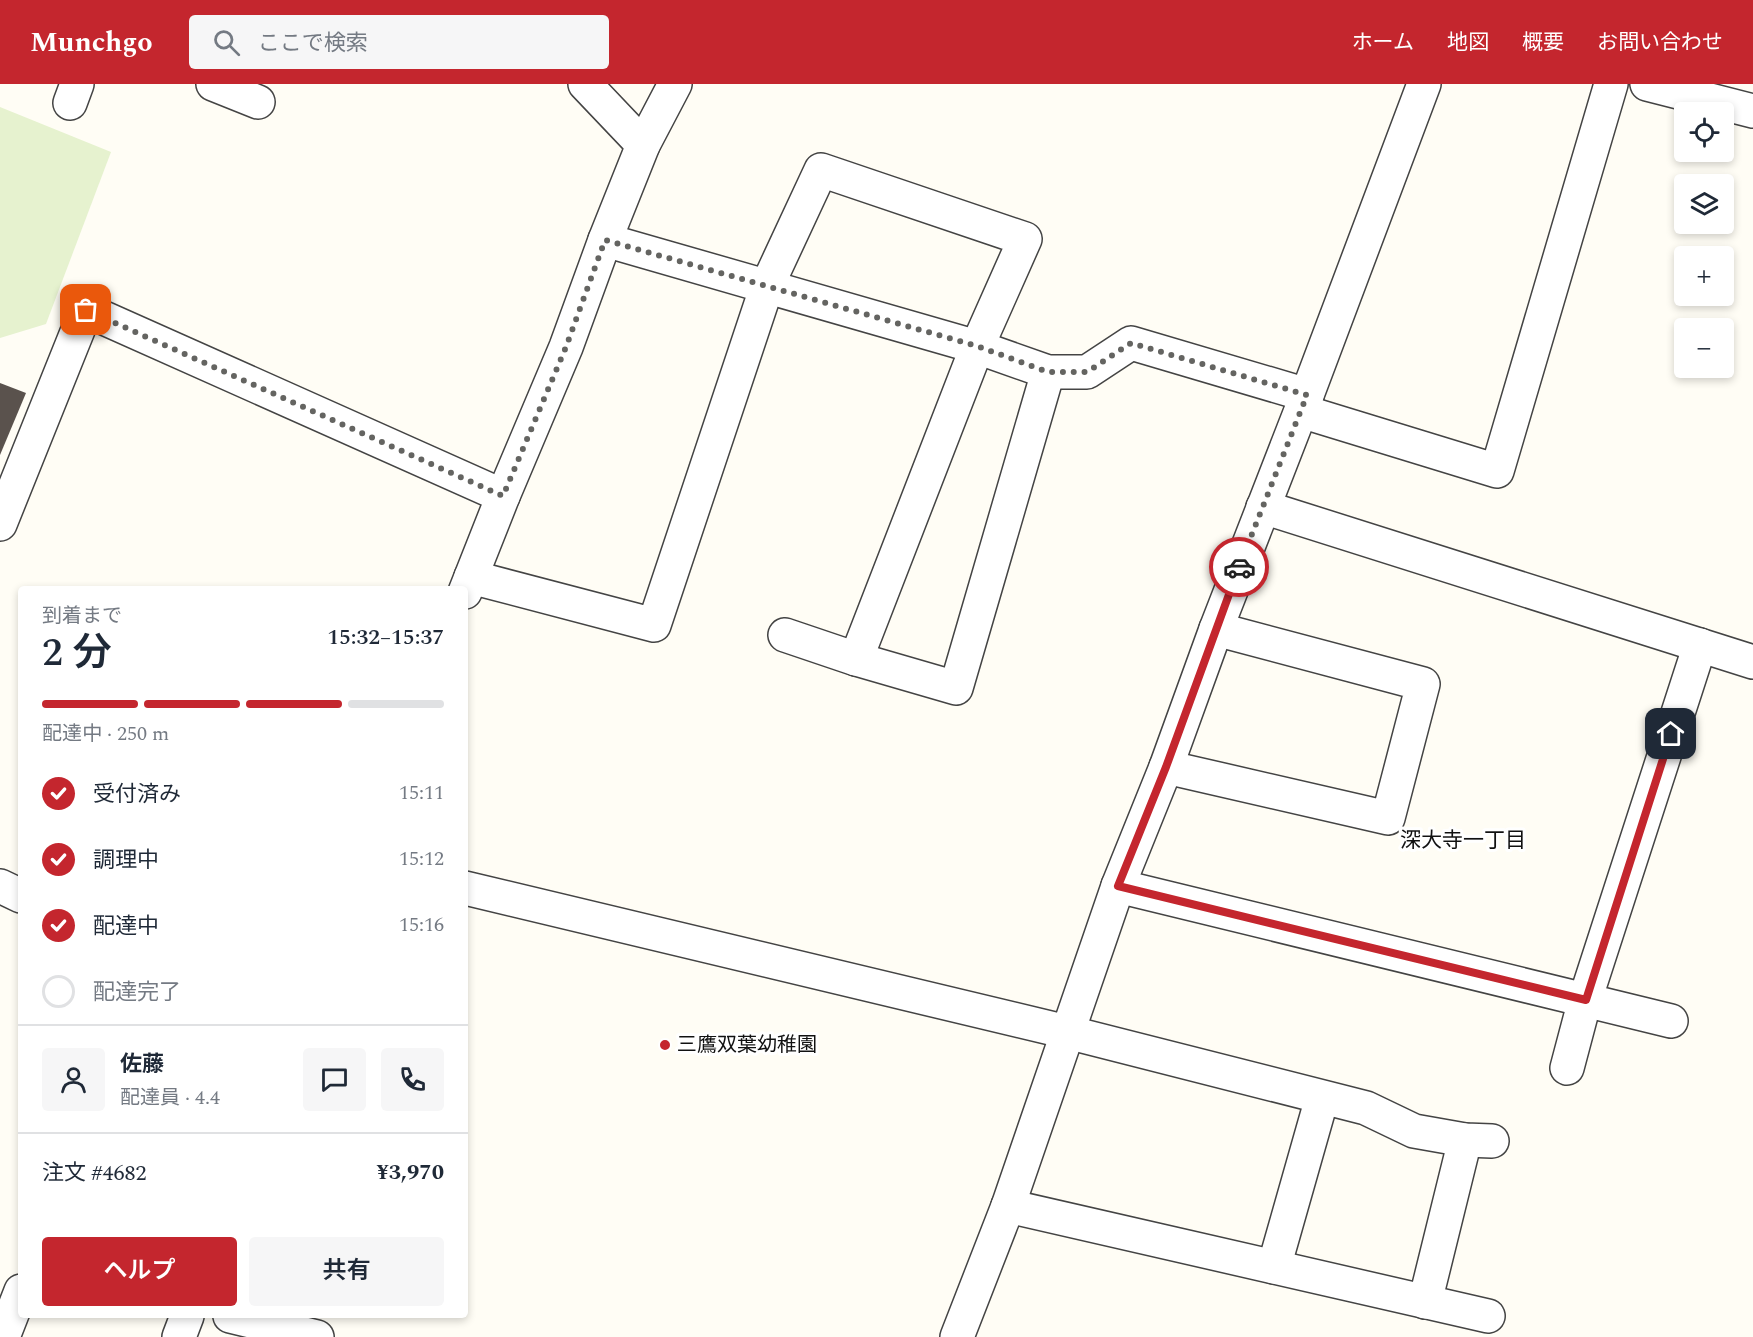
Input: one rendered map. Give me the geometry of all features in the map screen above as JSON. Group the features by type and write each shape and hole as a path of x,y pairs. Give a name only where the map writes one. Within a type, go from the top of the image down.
{"street":[{"path":"213,84 258,102"},
{"path":"585,84 643,145"},
{"path":"675,84 643,145 566,347 468,585 654,626 767,286 820,170 1025,239 977,346 856,658"},
{"path":"957,1337 1008,1206 1118,886 1166,767 1216,629 1424,84"},
{"path":"605,240 977,346 1048,372 1087,372 1131,343 1497,471 1611,84"},
{"path":"1647,84 1693,90 1753,111"},
{"path":"0,524 86,310 503,496"},
{"path":"785,635 956,688 1048,372"},
{"path":"1263,507 1753,662"},
{"path":"1166,767 1388,818 1423,684 1216,629"},
{"path":"1567,1068 1586,1000 1700,645"},
{"path":"0,886 18,895"},
{"path":"1118,886 1671,1021"},
{"path":"468,889 1067,1032 1366,1108 1414,1131 1478,1140 1425,1302"},
{"path":"1274,1267 1322,1098"},
{"path":"1008,1206 1488,1316"},
{"path":"3,1337 18,1300"},
{"path":"179,1337 186,1318"},
{"path":"238,1318 317,1337"}],"green space":[{"path":"0,107 111,152 46,324 0,338"}],"building":[{"path":"0,383 26,393 0,455"}],"way so far":[{"path":"86,310 503,496 566,347 605,240 977,346 1048,372 1087,372 1131,343 1307,395 1239,567"}],"place":[{"name":"三鷹双葉幼稚園","path":"665,1045"}],"district":[{"name":"深大寺一丁目","path":"1463,841"}],"route":[{"path":"1239,567 1166,767 1118,886 1586,1000 1671,734"}]}
